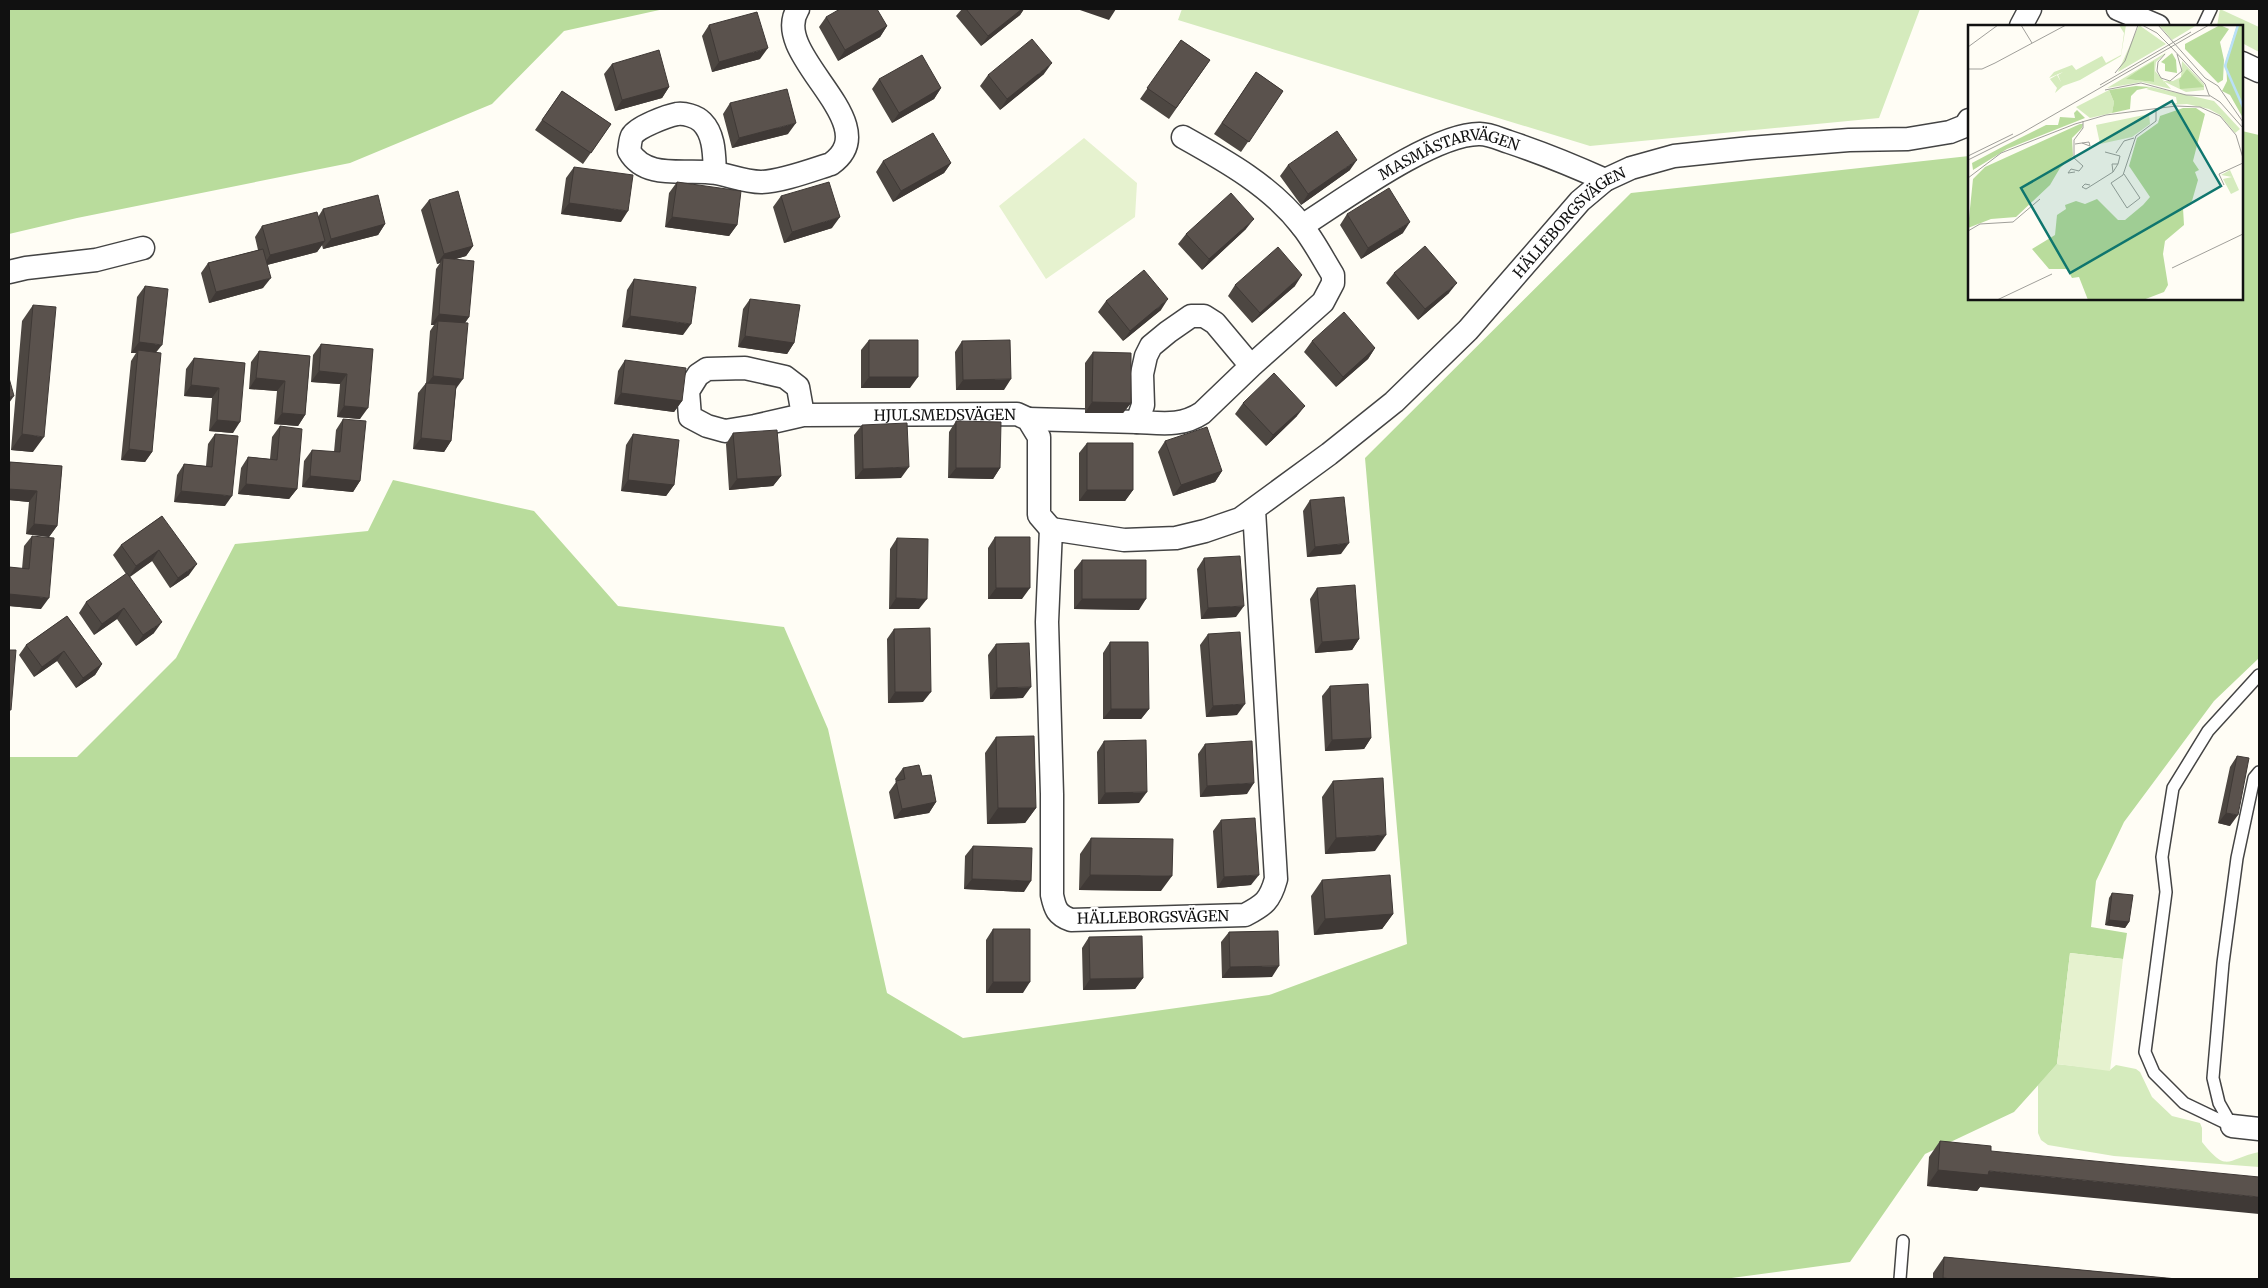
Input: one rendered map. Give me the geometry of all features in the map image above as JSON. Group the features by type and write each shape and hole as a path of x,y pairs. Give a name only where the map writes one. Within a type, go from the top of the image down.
{"street":[{"path":"715,173 762,182 831,164 840,158 846,144 847,134 836,105 800,50 792,29 798,9"},
{"path":"2022,25 2030,9"},
{"path":"2118,9 2156,25"},
{"path":"2243,63 2259,71"},
{"name":"HÄLLEBORGSVÄGEN","path":"1254,510 1276,879 1272,894 1262,906 1244,915 1071,920 1061,916 1056,910 1052,895 1052,794 1047,622 1051,529 1124,540 1176,538 1205,531 1240,519 1394,402 1468,330 1494,297 1580,201 1605,180 1631,168 1674,156 1848,140 1908,139 1950,132 1965,126 1968,122"},
{"name":"MASMÄSTARVÄGEN","path":"1302,226 1409,158 1452,138 1468,135 1482,134 1520,146 1571,164 1605,180"},
{"path":"1028,418 1174,424 1194,419 1202,414 1251,366 1323,302 1333,283 1333,275 1302,226 1253,179 1228,162 1182,137"},
{"path":"9,272 26,268 96,260 143,248"},
{"path":"1137,422 1144,405 1142,374 1146,356 1151,346 1191,316 1204,316 1215,323 1251,366"},
{"name":"HJULSMEDSVÄGEN","path":"803,415 798,387 785,377 745,368 707,369 698,375 688,391 690,417 707,426 725,431 803,415 1017,414 1028,418 1039,437 1039,515 1051,529"},
{"path":"2232,1126 2259,1129"}],"lane":[{"path":"2203,25 2211,9"},
{"path":"2232,1126 2184,1103 2154,1073 2145,1052 2166,892 2162,857 2173,788 2208,731 2259,675"},
{"path":"2232,1126 2220,1103 2213,1078 2223,963 2237,858 2254,778 2259,772"},
{"path":"1900,1279 1904,1240"}],"green space":[{"path":"9,9 664,9 564,31 492,104 350,163 77,218 9,234"},
{"path":"1182,9 1920,9 1879,118 1590,146 1178,20"},
{"path":"2220,9 2259,27 2259,52 2243,44 2243,25 2217,25"},
{"path":"2243,131 2259,135 2259,658 2214,701 2124,822 2096,881 2091,927 2127,933 2123,959 2070,953 2057,1064 2014,1112 1925,1154 1850,1262 1724,1279 9,1279 9,757 77,757 176,658 235,544 368,531 393,480 534,511 618,606 784,627 828,729 887,993 963,1038 1269,995 1407,944 1365,458 1631,193 1968,156 1968,300 2243,300"},
{"path":"1084,138 1137,183 1135,217 1046,279 999,206"},
{"path":"2070,953 2123,959 2110,1071 2057,1064"},
{"path":"2057,1064 2110,1070 2116,1065 2136,1069 2140,1072 2152,1097 2172,1116 2200,1123 2202,1142 2217,1158 2228,1162 2259,1152 2259,1167 2114,1156 2048,1145 2041,1140 2038,1133 2038,1085"}],"building":[{"path":"840,9 877,9 887,26 845,50 826,17"},
{"path":"966,9 1022,9 988,36"},
{"path":"757,12 768,48 719,62 709,25"},
{"path":"1032,39 1052,63 1007,99 988,75"},
{"path":"1181,40 1210,60 1176,108 1147,88"},
{"path":"659,50 669,87 622,100 612,64"},
{"path":"922,55 941,88 899,113 879,79"},
{"path":"1256,72 1283,91 1249,142 1222,123"},
{"path":"787,89 796,123 739,138 730,103"},
{"path":"562,91 611,124 591,153 542,120"},
{"path":"1337,131 1357,160 1308,194 1288,165"},
{"path":"933,133 951,163 901,191 883,161"},
{"path":"574,167 633,175 628,211 569,203"},
{"path":"677,182 741,191 737,225 672,217"},
{"path":"829,182 840,217 792,232 781,196"},
{"path":"1389,188 1410,222 1368,248 1347,214"},
{"path":"458,191 473,246 444,254 429,200"},
{"path":"1231,193 1254,219 1209,259 1186,234"},
{"path":"378,195 385,224 331,239 323,209"},
{"path":"317,212 325,241 270,255 262,226"},
{"path":"1425,246 1457,283 1425,309 1394,273"},
{"path":"1278,247 1302,275 1260,313 1235,285"},
{"path":"263,249 271,278 216,292 208,263"},
{"path":"443,258 474,261 469,317 439,314"},
{"path":"1144,270 1168,299 1130,331 1106,301"},
{"path":"634,279 696,287 691,324 630,316"},
{"path":"145,286 168,289 162,345 139,342"},
{"path":"750,299 800,305 794,343 745,336"},
{"path":"33,305 56,307 44,437 22,434"},
{"path":"1344,312 1375,348 1343,377 1312,341"},
{"path":"438,321 468,323 463,379 433,376"},
{"path":"869,340 918,340 918,377 869,377"},
{"path":"1010,340 1011,379 963,380 962,341"},
{"path":"321,344 373,349 368,408 344,406 347,374 319,371"},
{"path":"138,350 161,353 152,452 129,449"},
{"path":"259,351 310,356 305,415 282,413 285,381 256,378"},
{"path":"1093,352 1131,353 1131,403 1092,402"},
{"path":"194,358 245,363 240,422 217,420 219,388 191,385"},
{"path":"625,360 686,368 682,401 621,393"},
{"path":"1274,373 1305,406 1273,435 1243,403"},
{"path":"9,378 14,396 9,397"},
{"path":"426,383 456,385 451,441 421,438"},
{"path":"343,419 366,421 360,481 310,476 312,450 340,452"},
{"path":"956,421 1001,422 1000,468 956,468"},
{"path":"907,423 909,467 863,469 862,425"},
{"path":"280,426 302,429 297,489 246,484 248,457 277,460"},
{"path":"1207,427 1222,471 1181,485 1165,441"},
{"path":"777,430 781,476 737,479 733,433"},
{"path":"215,434 238,436 232,496 181,491 184,464 212,467"},
{"path":"633,434 679,440 674,485 628,480"},
{"path":"1087,443 1133,443 1133,490 1087,490"},
{"path":"10,462 62,466 57,526 34,524 37,491 9,489"},
{"path":"1344,497 1349,543 1315,547 1310,500"},
{"path":"162,516 197,564 178,578 159,550 136,566 121,545"},
{"path":"32,536 54,538 49,598 9,594 9,567 29,569"},
{"path":"995,537 1030,537 1030,588 996,588"},
{"path":"897,538 928,539 927,599 896,598"},
{"path":"1240,556 1244,606 1208,608 1204,558"},
{"path":"1082,560 1146,560 1146,599 1082,599"},
{"path":"127,573 162,622 143,635 124,608 102,624 86,602"},
{"path":"1355,585 1359,639 1322,642 1317,588"},
{"path":"67,616 102,664 83,678 64,651 42,667 26,645"},
{"path":"930,628 931,692 895,692 894,629"},
{"path":"1240,632 1245,704 1213,706 1208,634"},
{"path":"1110,642 1148,642 1149,709 1111,709"},
{"path":"1029,643 1031,687 997,688 996,644"},
{"path":"9,650 16,650 11,710 9,710"},
{"path":"1368,684 1371,738 1332,740 1330,686"},
{"path":"1034,736 1036,808 998,808 996,737"},
{"path":"1146,740 1147,792 1105,793 1104,741"},
{"path":"1252,741 1254,783 1207,786 1205,744"},
{"path":"2237,756 2249,758 2238,815 2226,813"},
{"path":"919,765 922,776 931,775 936,802 902,809 896,781 905,779 903,768"},
{"path":"1383,778 1386,835 1336,838 1333,781"},
{"path":"1255,818 1259,875 1224,877 1221,820"},
{"path":"1091,838 1173,839 1172,876 1090,875"},
{"path":"973,846 1032,848 1031,881 972,879"},
{"path":"1390,875 1393,914 1325,919 1322,880"},
{"path":"2112,893 2133,895 2129,922 2109,920"},
{"path":"993,929 1030,929 1030,982 993,982"},
{"path":"1278,931 1279,966 1230,967 1229,932"},
{"path":"1142,936 1143,978 1090,979 1089,937"},
{"path":"1940,1141 1991,1146 1991,1151 2259,1177 2259,1197 1989,1171 1988,1175 1938,1170"},
{"path":"1944,1257 2177,1279 1952,1279 1943,1278"}]}
